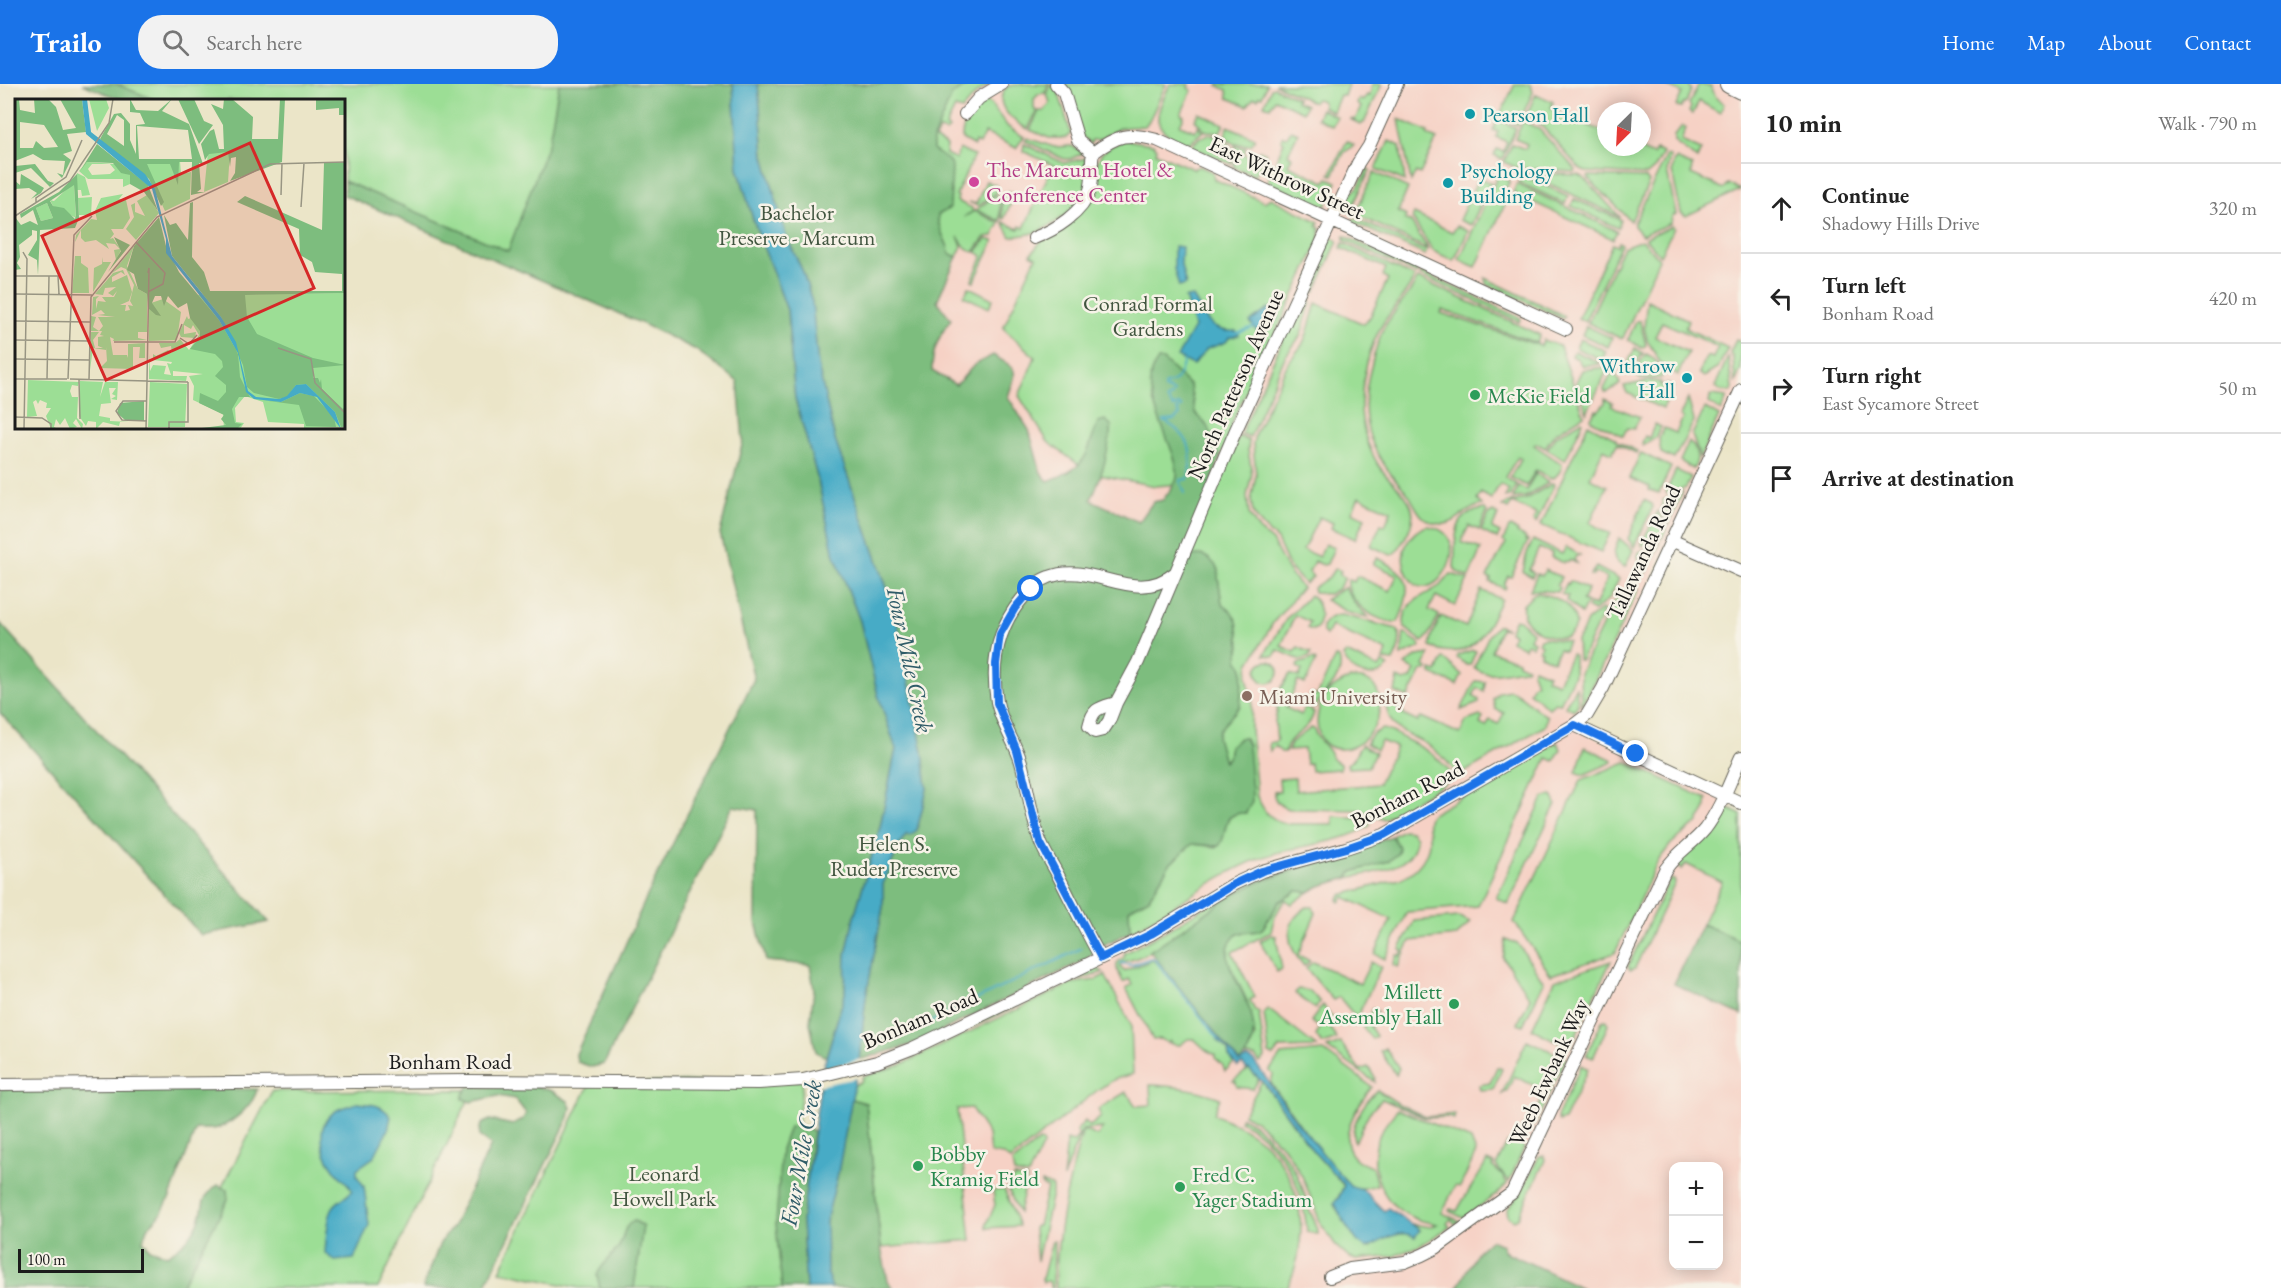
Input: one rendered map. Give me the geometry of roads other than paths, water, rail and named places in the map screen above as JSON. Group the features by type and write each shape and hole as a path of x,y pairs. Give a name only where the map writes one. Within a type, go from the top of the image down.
{"highway":[{"path":"1729,84 1741,90"}],"street":[{"path":"965,114 970,106 1002,84"},
{"path":"1034,238 1058,227 1088,196 1092,183 1090,170 1093,153 1078,140 1064,93 1056,84"},
{"name":"North Patterson Avenue","path":"1116,703 1138,662 1235,432 1397,84"},
{"name":"East Withrow Street","path":"1093,153 1121,136 1138,135 1157,140 1566,329"},
{"name":"Tallawanda Road","path":"1575,725 1587,715 1603,688 1671,540 1737,410 1741,390"},
{"path":"1671,540 1741,572"},
{"path":"1101,958 1040,842 1020,760 997,703 997,648 1000,634 1015,608 1043,579 1055,574 1073,572 1134,586 1164,582 1176,572"},
{"path":"1575,725 1741,803"},
{"name":"Bonham Road","path":"0,1085 467,1081 742,1084 803,1080 864,1065 913,1048 1151,934 1234,884 1262,871 1384,835 1575,725"},
{"name":"Weeb Ewbank Way","path":"1330,1277 1350,1269 1405,1262 1422,1256 1512,1193 1578,1058 1665,870 1675,855 1703,832 1715,816 1741,757"}],"water":[{"name":"Four Mile Creek","path":"733,84 758,84 764,156 786,236 803,272 812,302 818,366 835,440 895,611 923,752 927,789 917,830 909,836 907,834 900,843 883,884 883,907 866,997 859,1060 837,1178 826,1221 827,1274 832,1288 806,1288 802,1220 822,1071 845,994 846,955 854,917 880,827 896,749 878,695 860,621 833,550 818,480 795,398 787,310 753,219 738,168"},
{"path":"1174,246 1182,247 1181,265 1186,285 1179,287 1174,269"},
{"path":"1193,297 1209,322 1219,329 1236,331 1239,335 1207,349 1193,365 1177,357 1194,327 1185,298"},
{"path":"1270,308 1279,316 1265,333 1257,331 1250,322"},
{"path":"1217,1035 1239,1062 1248,1058 1254,1061 1295,1119 1351,1186 1362,1189 1384,1211 1388,1208 1420,1230 1415,1237 1409,1234 1396,1235 1366,1248 1357,1241 1334,1203 1344,1185 1313,1151 1266,1086 1249,1069 1247,1070 1242,1064 1238,1067 1229,1057 1228,1050 1219,1042"},
{"path":"357,1103 380,1107 391,1117 388,1130 374,1157 357,1169 357,1176 364,1186 369,1225 354,1259 335,1261 325,1253 330,1215 336,1204 352,1190 336,1172 325,1154 323,1129 331,1115 339,1109"}],"waterway":[{"path":"1237,333 1254,327"},
{"path":"1184,361 1176,380 1165,384 1164,388 1174,392 1167,399 1173,407 1179,405 1182,407 1177,410 1180,415 1174,420 1164,421 1180,432 1188,445 1191,460 1188,479 1180,480 1185,493"},
{"path":"859,1040 878,1042 918,1028 1082,948"},
{"path":"1121,963 1132,965 1151,958 1156,961 1218,1038"}],"place":[{"name":"Pearson Hall","path":"1470,114"},
{"name":"The Marcum Hotel & Conference Center","path":"974,182"},
{"name":"Psychology Building","path":"1448,183"},
{"name":"Withrow Hall","path":"1687,378"},
{"name":"McKie Field","path":"1475,395"},
{"name":"Miami University","path":"1247,696"},
{"name":"Millett Assembly Hall","path":"1454,1004"},
{"name":"Bobby Kramig Field","path":"918,1166"},
{"name":"Fred C. Yager Stadium","path":"1180,1187"}],"park label":[{"name":"Bachelor Preserve - Marcum","path":"797,224"},
{"name":"Conrad Formal Gardens","path":"1148,316"},
{"name":"Helen S. Ruder Preserve","path":"894,856"},
{"name":"Leonard Howell Park","path":"664,1186"}]}
